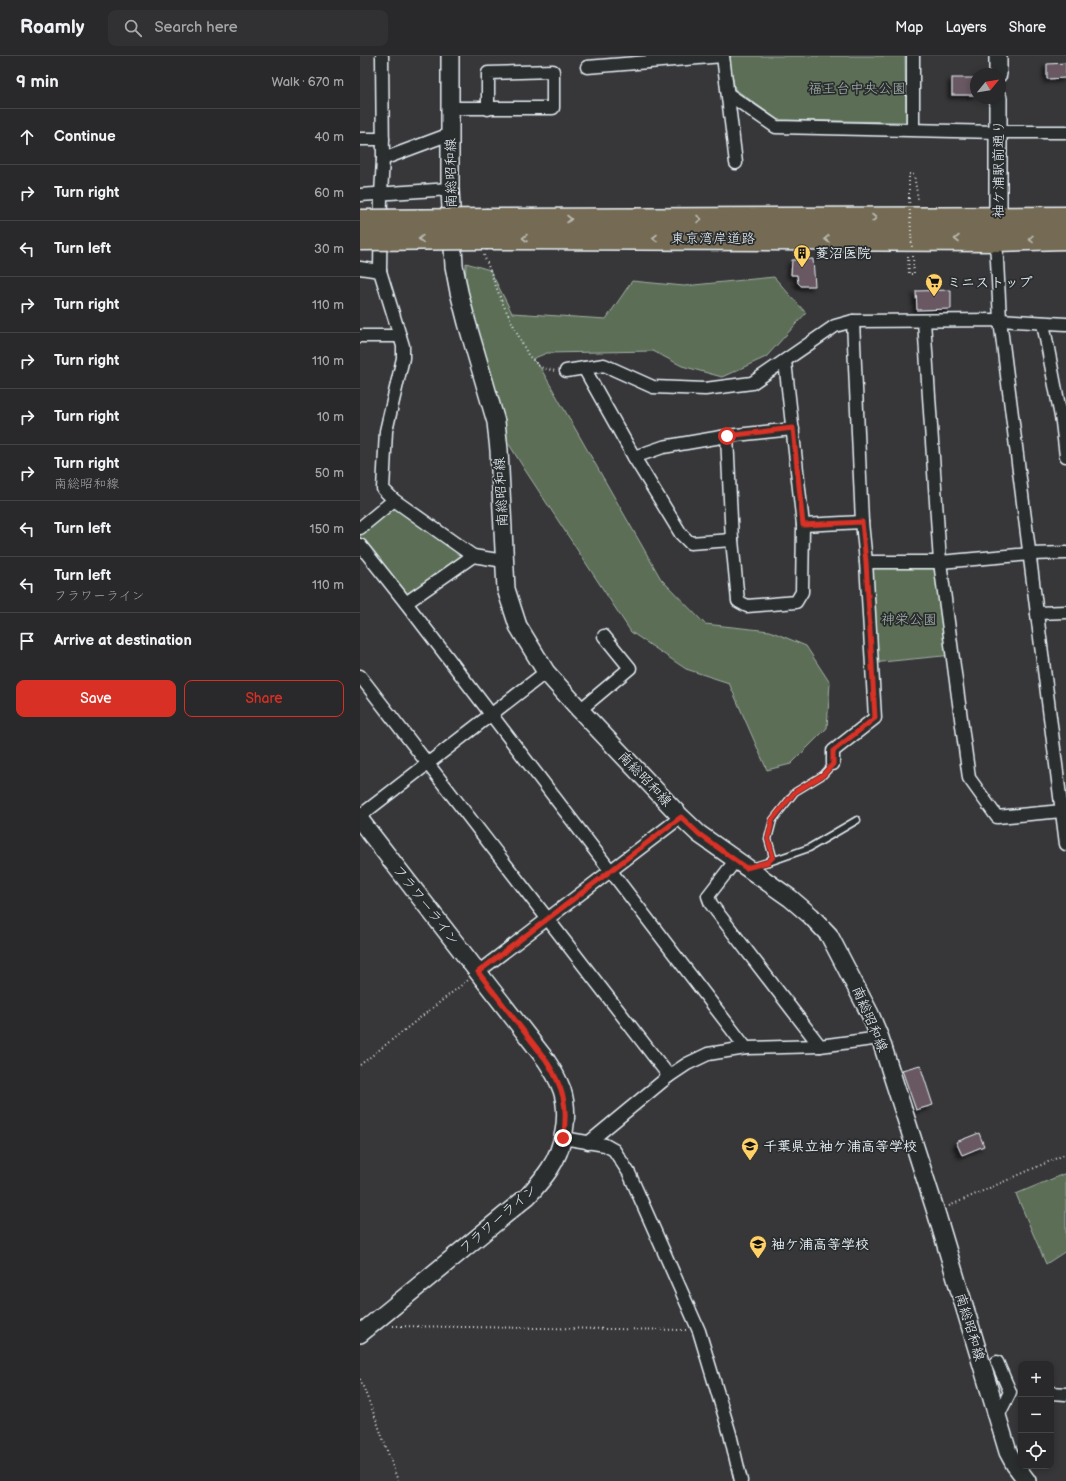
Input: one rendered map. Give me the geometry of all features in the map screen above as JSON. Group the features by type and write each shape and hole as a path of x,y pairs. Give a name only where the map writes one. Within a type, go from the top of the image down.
{"highway":[{"name":"東京湾岸道路","path":"360,239 488,229 998,217 1066,218"},
{"name":"東京湾岸道路","path":"360,221 488,229 996,240 1066,238"}],"main road":[{"name":"南総昭和線","path":"450,56 450,189 454,266 459,292 496,422 499,450 506,590 518,626 546,672 681,817 699,834 790,898 812,916 829,935 870,1014 880,1038 936,1212 1008,1452 1015,1465 1027,1481"},
{"path":"998,56 998,68"},
{"name":"袖ケ浦駅前通り","path":"996,240 998,217 998,104"},
{"name":"フラワーライン","path":"360,820 546,1060 562,1090 565,1111 565,1127 557,1155 550,1169 528,1196 360,1334"}],"street":[{"path":"382,56 383,159 380,271 403,346 403,358 386,431 383,489 394,500 473,556 504,560"},
{"path":"587,67 649,59 723,56 736,162"},
{"path":"913,56 913,129"},
{"path":"450,108 488,109 553,108 553,70 488,73 488,109"},
{"path":"728,94 776,127 1066,132"},
{"path":"383,159 450,134"},
{"path":"360,139 383,139"},
{"path":"360,195 450,189"},
{"path":"996,240 1000,320 1066,844"},
{"path":"360,268 380,271"},
{"path":"566,371 604,365 653,386 705,390 752,383 835,326 853,321 1000,320 1066,324"},
{"path":"833,764 833,751 875,718 866,562 862,522 853,321"},
{"path":"924,321 940,562 969,778 997,817 1062,811"},
{"path":"1043,323 1062,422 1066,456"},
{"path":"360,336 400,336"},
{"path":"727,436 732,540 738,601 747,606 796,602 802,592 803,525 785,361"},
{"path":"584,368 634,457 681,534 690,543 732,540"},
{"path":"634,457 663,447 727,436 793,428"},
{"path":"360,528 394,500"},
{"path":"803,525 862,522"},
{"path":"360,545 746,1048"},
{"path":"866,562 940,562 1030,554 1066,553"},
{"path":"406,603 473,556"},
{"path":"1037,613 1066,612"},
{"path":"580,710 630,668 604,636"},
{"path":"360,816 546,672"},
{"path":"360,676 549,918 669,1076"},
{"path":"478,972 681,817"},
{"path":"741,864 708,896 711,904 820,1046"},
{"path":"588,1143 669,1076 687,1064 708,1054 746,1048 820,1046 880,1038"},
{"path":"563,1138 605,1145 614,1150 629,1173 699,1331 730,1434 741,1481"},
{"path":"997,1362 1016,1392 997,1418"},
{"path":"1054,1393 1066,1394"}],"lane":[{"path":"768,862 773,857 768,839 772,820 795,792 823,775 833,764"},
{"path":"741,864 768,862 808,848 857,820"}],"path":[{"path":"908,255 909,274 914,274 909,198 910,174 914,175 918,199"},
{"path":"485,259 502,302 528,355 540,366 552,371 566,371"},
{"path":"360,1065 478,972"},
{"path":"936,1212 1066,1154"},
{"path":"380,1319 394,1327 699,1331"},
{"path":"360,1379 398,1481"}],"green space":[{"name":"福王台中央公園","path":"728,56 905,56 906,122 778,120 735,89"},
{"path":"466,263 490,270 512,313 606,319 632,281 684,286 774,277 806,313 766,357 722,377 682,366 653,351 547,353 532,359 540,367 661,579 705,624 770,631 806,646 830,683 827,728 791,764 767,770 729,683 686,669 631,632 525,470 507,441 464,314"},
{"path":"394,506 464,556 407,596 360,537 360,535"},
{"name":"神栄公園","path":"866,562 940,562 953,655 872,663"},
{"path":"1066,1173 1066,1251 1046,1264 1016,1194"}],"building":[{"path":"1066,63 1066,78 1047,79 1047,64"},
{"path":"952,78 970,78 970,95 952,95"},
{"name":"菱沼医院","path":"813,259 815,286 801,286 798,283 797,275 791,275 792,260"},
{"path":"951,290 951,309 917,310 916,291"},
{"path":"920,1065 933,1105 916,1110 902,1070"},
{"path":"979,1133 984,1146 962,1155 956,1142"}],"place":[{"name":"菱沼医院","path":"802,268"},
{"name":"ミニストップ","path":"934,297"},
{"name":"千葉県立袖ケ浦高等学校","path":"750,1161"},
{"name":"袖ケ浦高等学校","path":"758,1259"}],"route":[{"path":"563,1138 565,1111 562,1090 554,1074 546,1060 478,972 681,817 699,834 746,868 768,862 773,857 768,839 772,820 795,792 823,775 833,764 833,751 875,718 866,562 862,522 803,525 793,428 727,436"}]}
